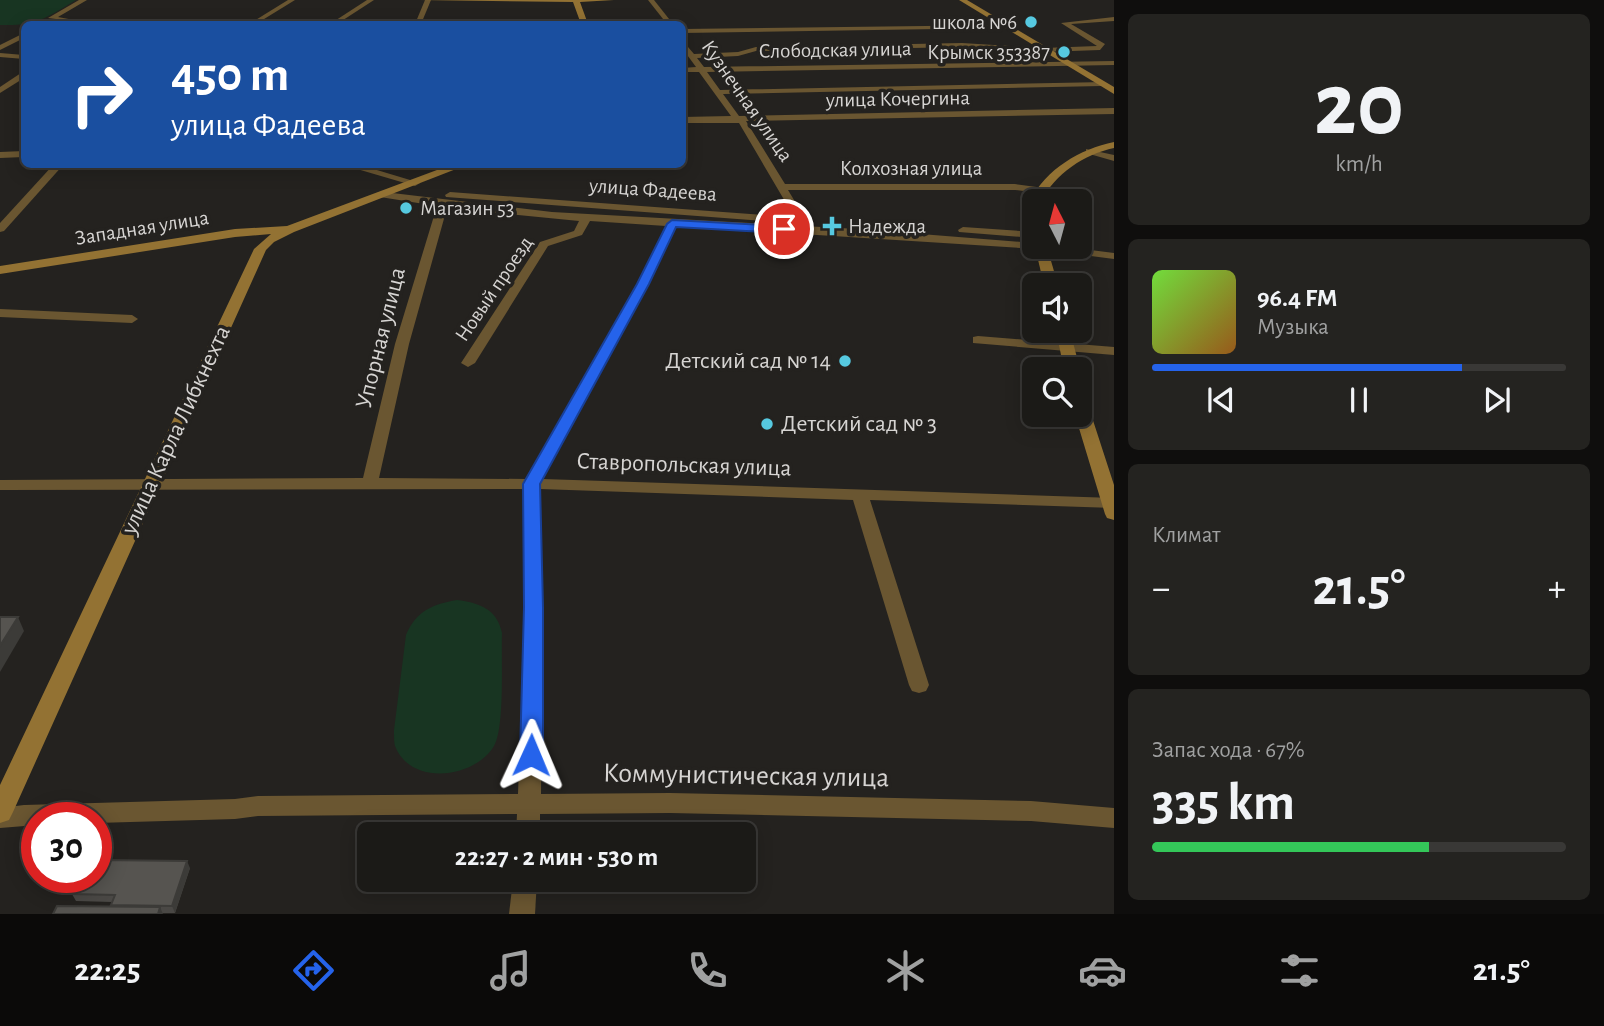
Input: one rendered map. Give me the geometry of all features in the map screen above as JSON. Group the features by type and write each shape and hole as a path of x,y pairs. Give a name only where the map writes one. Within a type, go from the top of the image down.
{"main road":[{"path":"426,0 611,0"},
{"path":"962,0 1110,88"},
{"path":"576,1 584,21"},
{"name":"Колхозная улица","path":"1045,189 1088,151 1114,145"},
{"name":"улица Карла Либкнехта","path":"0,812 260,249 270,239 290,229 454,168"},
{"name":"Западная улица","path":"0,270 235,233 290,229"},
{"path":"1067,343 1070,357"},
{"path":"1087,427 1113,507"}],"street":[{"path":"51,18 84,0"},
{"path":"257,21 292,0"},
{"path":"337,21 371,0"},
{"path":"419,21 426,0"},
{"name":"Кузнечная улица","path":"651,0 668,21"},
{"path":"51,18 72,21"},
{"path":"692,56 783,48 962,45 1043,49 1100,48 1102,47 1064,23 1114,19"},
{"path":"686,31 1004,26"},
{"path":"0,48 21,37"},
{"name":"Кузнечная улица","path":"686,48 736,118 742,121 783,187 798,225"},
{"path":"0,55 21,57"},
{"name":"Слободская улица","path":"686,71 1114,63"},
{"path":"0,91 21,77"},
{"path":"719,92 1110,88"},
{"name":"улица Кочергина","path":"686,120 742,121 1114,111"},
{"path":"1088,151 1114,159"},
{"path":"0,155 21,154"},
{"path":"0,229 56,168"},
{"path":"359,168 415,183"},
{"name":"Колхозная улица","path":"783,187 1014,187 1022,190"},
{"name":"улица Фадеева","path":"420,201 439,194 1022,245"},
{"name":"улица Фадеева","path":"384,195 443,205 672,224 798,225 1022,234"},
{"name":"Упорная улица","path":"370,484 393,370 420,273 443,205"},
{"name":"Новый проезд","path":"468,363 544,244 578,233 586,218"},
{"path":"529,822 534,607 532,484 643,284 672,224"},
{"path":"1092,253 1114,256"},
{"path":"0,313 132,319"},
{"path":"978,340 1114,351"},
{"name":"Ставропольская улица","path":"0,485 532,484 860,494 1113,507"},
{"path":"860,494 919,685"},
{"name":"Коммунистическая улица","path":"0,818 258,806 531,803 670,803 1031,811 1114,818"},
{"path":"522,914 524,892"}],"green space":[{"path":"0,0 76,0 37,21 0,25"},
{"path":"457,600 486,609 500,625 500,724 494,746 485,757 473,765 459,771 428,772 415,768 403,759 395,744 394,730 406,635 420,614 440,604"}],"building":[{"path":"0,617 18,617 0,646"},
{"path":"112,860 187,861 172,906 111,905 115,895 72,894 112,893"},
{"path":"57,906 160,907 158,914 53,914"}],"place":[{"name":"школа №6","path":"1031,22"},
{"name":"Крымск 353387","path":"1064,52"},
{"name":"Магазин 53","path":"406,208"},
{"name":"Надежда","path":"832,226"},
{"name":"Детский сад № 14","path":"845,361"},
{"name":"Детский сад № 3","path":"767,424"}],"route":[{"path":"531,755 534,607 532,484 643,284 672,224 784,229"}]}
